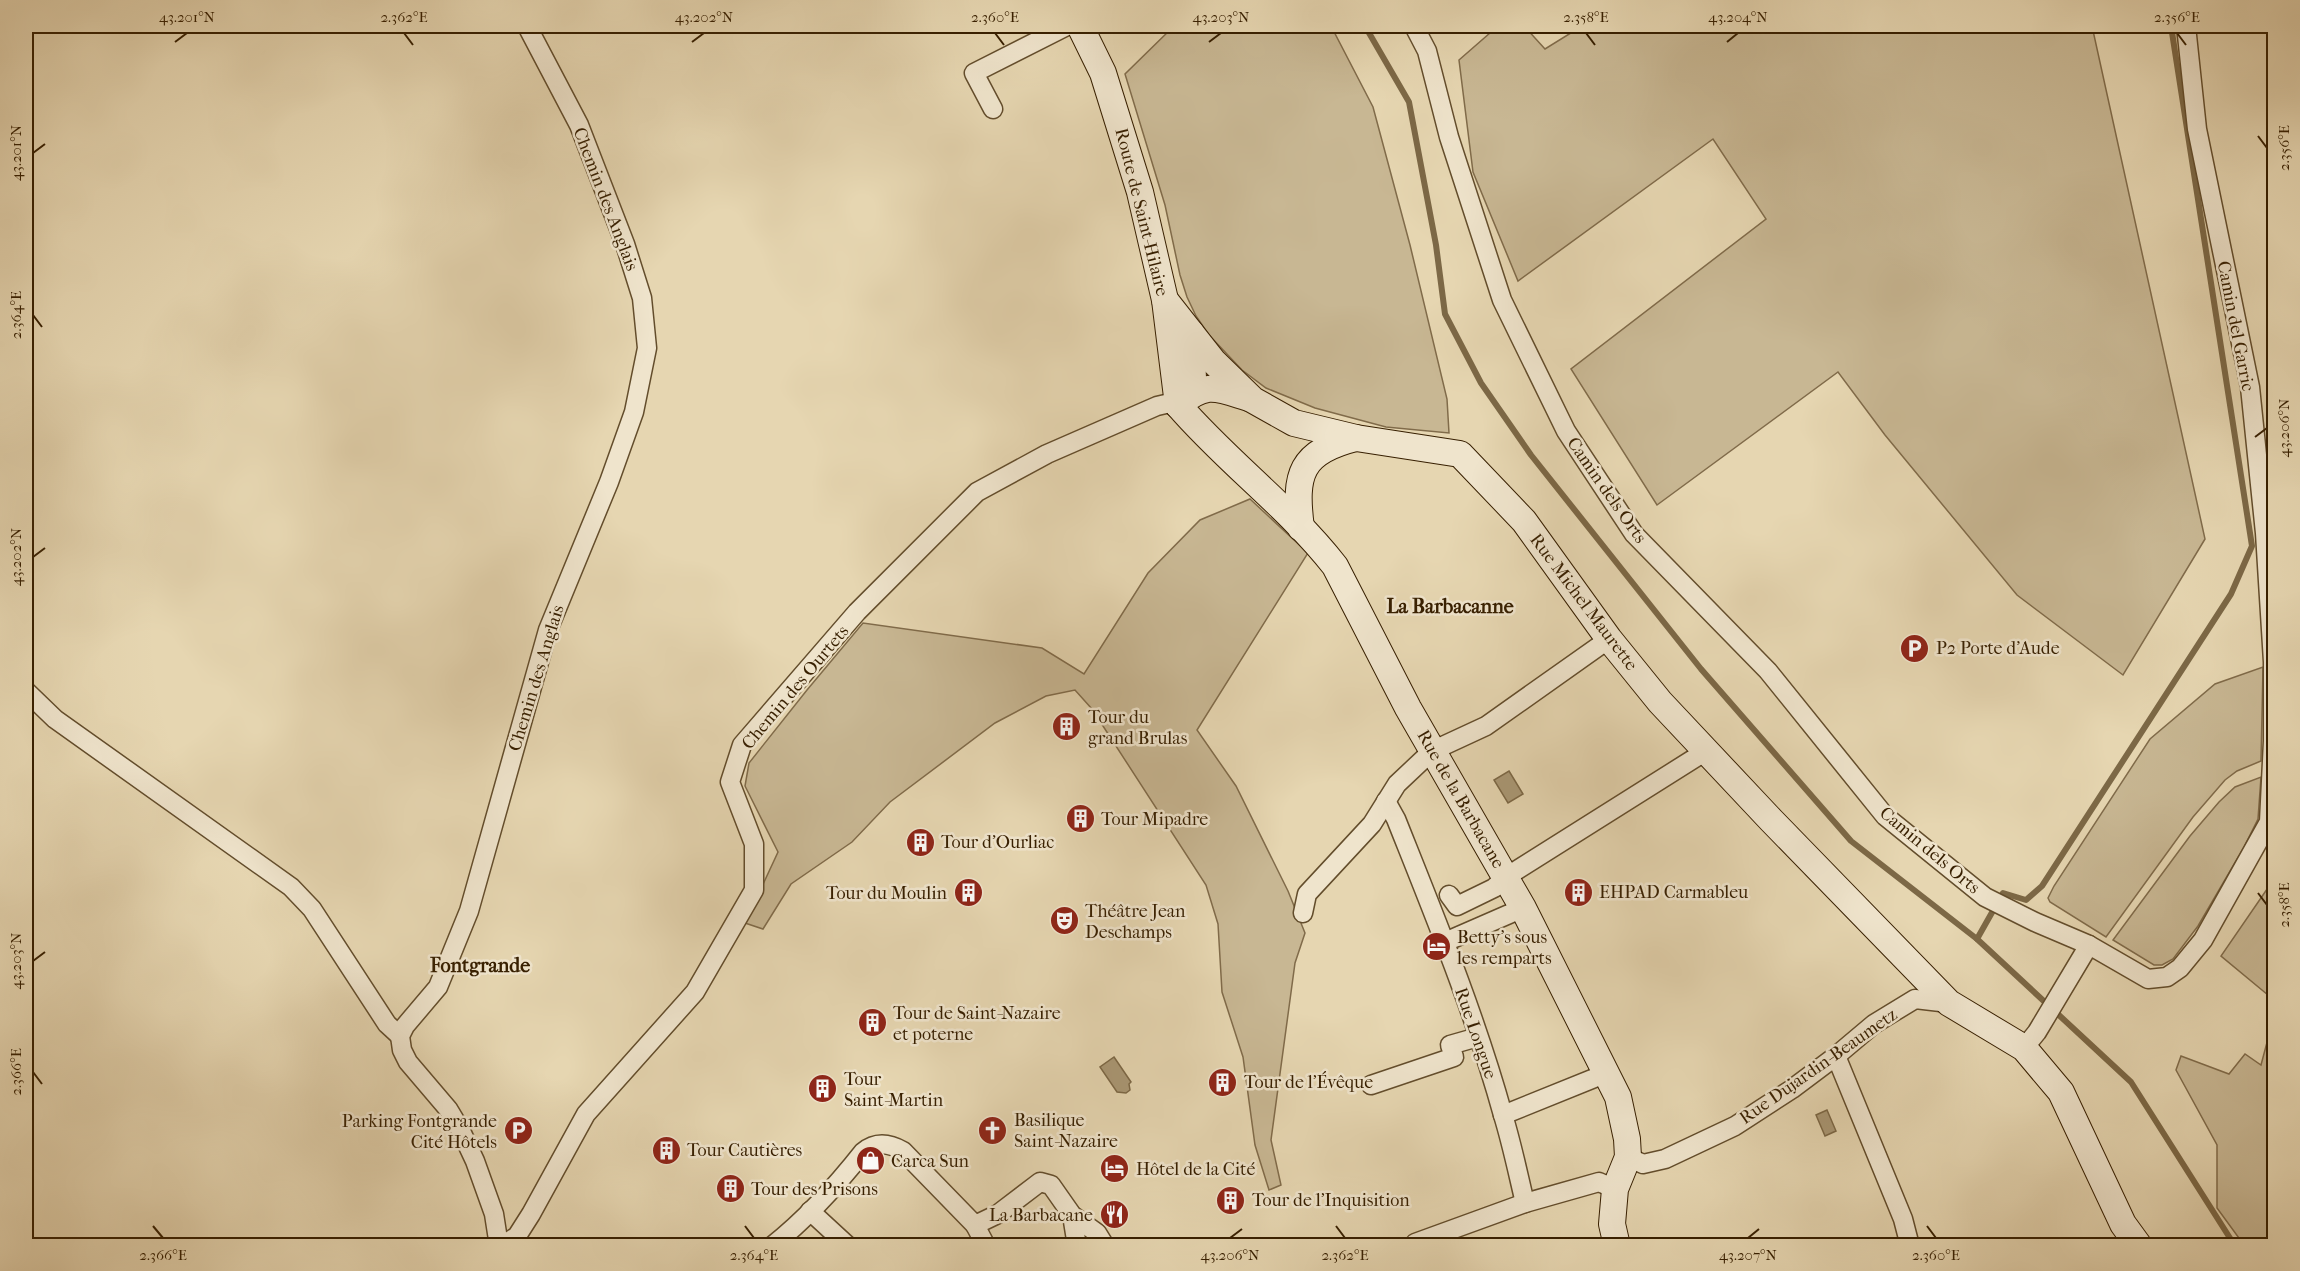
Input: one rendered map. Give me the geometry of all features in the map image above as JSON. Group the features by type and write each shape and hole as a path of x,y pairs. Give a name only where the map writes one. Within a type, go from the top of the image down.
{"main road":[{"name":"Route de Saint-Hilaire","path":"1080,26 1103,73 1131,159 1166,300 1178,405"},
{"name":"Rue Michel Maurette","path":"1166,300 1213,361 1253,400 1294,423 1356,438 1460,454 1524,521 1609,639 1660,702 1949,1003"},
{"path":"1178,405 1193,378 1191,333"},
{"path":"1178,405 1194,392 1205,388 1219,389 1253,400"},
{"name":"Rue de la Barbacane","path":"1178,405 1199,429 1278,503 1335,566 1432,751 1523,908 1618,1097 1627,1139 1628,1157 1615,1188 1612,1224 1617,1245"},
{"path":"1301,528 1297,502 1301,476 1306,465 1331,444 1356,438"},
{"name":"Rue Dujardin-Beaumetz","path":"1949,1003 2030,1040 2061,1092 2123,1224 2137,1244"}],"street":[{"name":"Chemin des Anglais","path":"400,1036 405,1026 438,987 469,911 548,630 609,482 634,412 647,348 642,298 625,244 579,125 527,26"},
{"path":"993,109 974,73 1067,26"},
{"name":"Camin dels Orts","path":"1414,26 1427,51 1449,137 1502,300 1566,431 1634,534 1768,671 1885,816 1985,897 2035,922"},
{"name":"Camin del Garric","path":"2035,922 2089,945 2148,979 2167,977 2180,968 2203,940 2269,822 2273,741 2273,662 2250,387 2197,129 2186,26"},
{"name":"Chemin des Ourtets","path":"501,1245 516,1236 531,1214 586,1114 695,992 754,890 754,844 730,782 742,745 857,612 977,492 1047,454 1157,406 1170,403 1178,405"},
{"path":"1303,912 1308,894 1372,824 1397,784 1432,751 1486,726 1609,639"},
{"path":"26,691 55,719 291,886 312,909 387,1024 400,1036 402,1050 408,1062 448,1108 460,1129 475,1161 494,1214 501,1245"},
{"path":"1449,895 1457,906 1494,888 1506,877 1706,751"},
{"name":"Rue Longue","path":"1386,801 1396,819 1445,942 1478,1037 1503,1115 1525,1203"},
{"path":"1445,942 1523,908"},
{"path":"2030,1040 2089,945"},
{"name":"Rue Dujardin-Beaumetz","path":"1628,1157 1643,1164 1665,1159 1735,1126 1792,1089 1874,1024 1915,999 1949,1003"},
{"path":"1371,1085 1454,1057 1450,1045 1478,1037"},
{"path":"1836,1056 1903,1220 1910,1245"},
{"path":"1503,1115 1607,1073"},
{"path":"772,1245 810,1211 869,1147 885,1144 894,1146 908,1156 975,1225 986,1245"},
{"path":"975,1225 998,1214 1041,1182 1051,1185 1072,1215 1097,1233 1105,1245"},
{"path":"1415,1243 1525,1203 1599,1182 1615,1188"},
{"path":"810,1211 848,1245"},
{"path":"1072,1215 1077,1245"}],"shaded area":[{"path":"1174,26 1331,26 1373,107 1410,245 1447,399 1449,433 1386,427 1315,408 1266,388 1242,370 1209,335 1196,316 1180,275 1165,205 1125,74"},
{"path":"1498,26 1524,26 1545,49 1582,26 2092,26 2205,539 2123,675 2017,595 1885,435 1838,372 1657,505 1571,369 1766,219 1713,139 1518,281 1473,172 1459,60"},
{"path":"1250,499 1308,553 1197,730 1236,786 1288,891 1305,933 1295,963 1271,1140 1281,1185 1269,1190 1255,1145 1243,1057 1222,992 1218,924 1206,885 1092,709 1075,690 1046,696 995,723 890,802 852,842 791,884 763,929 745,923 778,852 745,786 749,763 863,623 1042,648 1084,674 1148,573 1200,520"},
{"path":"2263,667 2261,761 2237,771 2225,780 2193,817 2106,937 2050,902 2048,898 2054,886 2150,739 2215,684"},
{"path":"1509,771 1523,794 1508,803 1494,780"},
{"path":"2261,777 2258,819 2198,926 2173,959 2162,965 2154,965 2113,940 2190,836 2219,802 2235,787"},
{"path":"2274,879 2274,1000 2221,956"},
{"path":"2274,1016 2274,1245 2244,1245 2217,1208 2217,1145 2176,1070 2181,1056 2229,1074 2245,1054 2261,1065"},
{"path":"1114,1057 1131,1082 1130,1090 1126,1093 1117,1092 1100,1067"},
{"path":"1827,1110 1836,1131 1825,1136 1816,1115"}],"waterway":[{"path":"1365,26 1409,102 1436,245 1445,314 1481,383 1531,455 1701,669 1851,841 1977,939 2131,1082 2235,1246"},
{"path":"1977,939 2003,893 2026,900 2042,886 2231,594 2252,546 2171,26"}],"place":[{"name":"P2 Porte d'Aude","path":"1915,648"},
{"name":"Tour du grand Brulas","path":"1067,727"},
{"name":"Tour Mipadre","path":"1080,819"},
{"name":"Tour d'Ourliac","path":"920,842"},
{"name":"EHPAD Carmableu","path":"1578,892"},
{"name":"Tour du Moulin","path":"968,893"},
{"name":"Théâtre Jean Deschamps","path":"1064,921"},
{"name":"Betty's sous les remparts","path":"1436,947"},
{"name":"Tour de Saint-Nazaire et poterne","path":"872,1023"},
{"name":"Tour de l'Évêque","path":"1223,1082"},
{"name":"Tour Saint-Martin","path":"823,1089"},
{"name":"Basilique Saint-Nazaire","path":"993,1130"},
{"name":"Parking Fontgrande Cité Hôtels","path":"518,1131"},
{"name":"Tour Cautières","path":"666,1150"},
{"name":"Carca Sun","path":"870,1161"},
{"name":"Hôtel de la Cité","path":"1115,1169"},
{"name":"Tour des Prisons","path":"730,1189"},
{"name":"Tour de l'Inquisition","path":"1231,1200"},
{"name":"La Barbacane","path":"1114,1215"}],"district":[{"name":"La Barbacanne","path":"1450,606"},
{"name":"Fontgrande","path":"480,965"}]}
